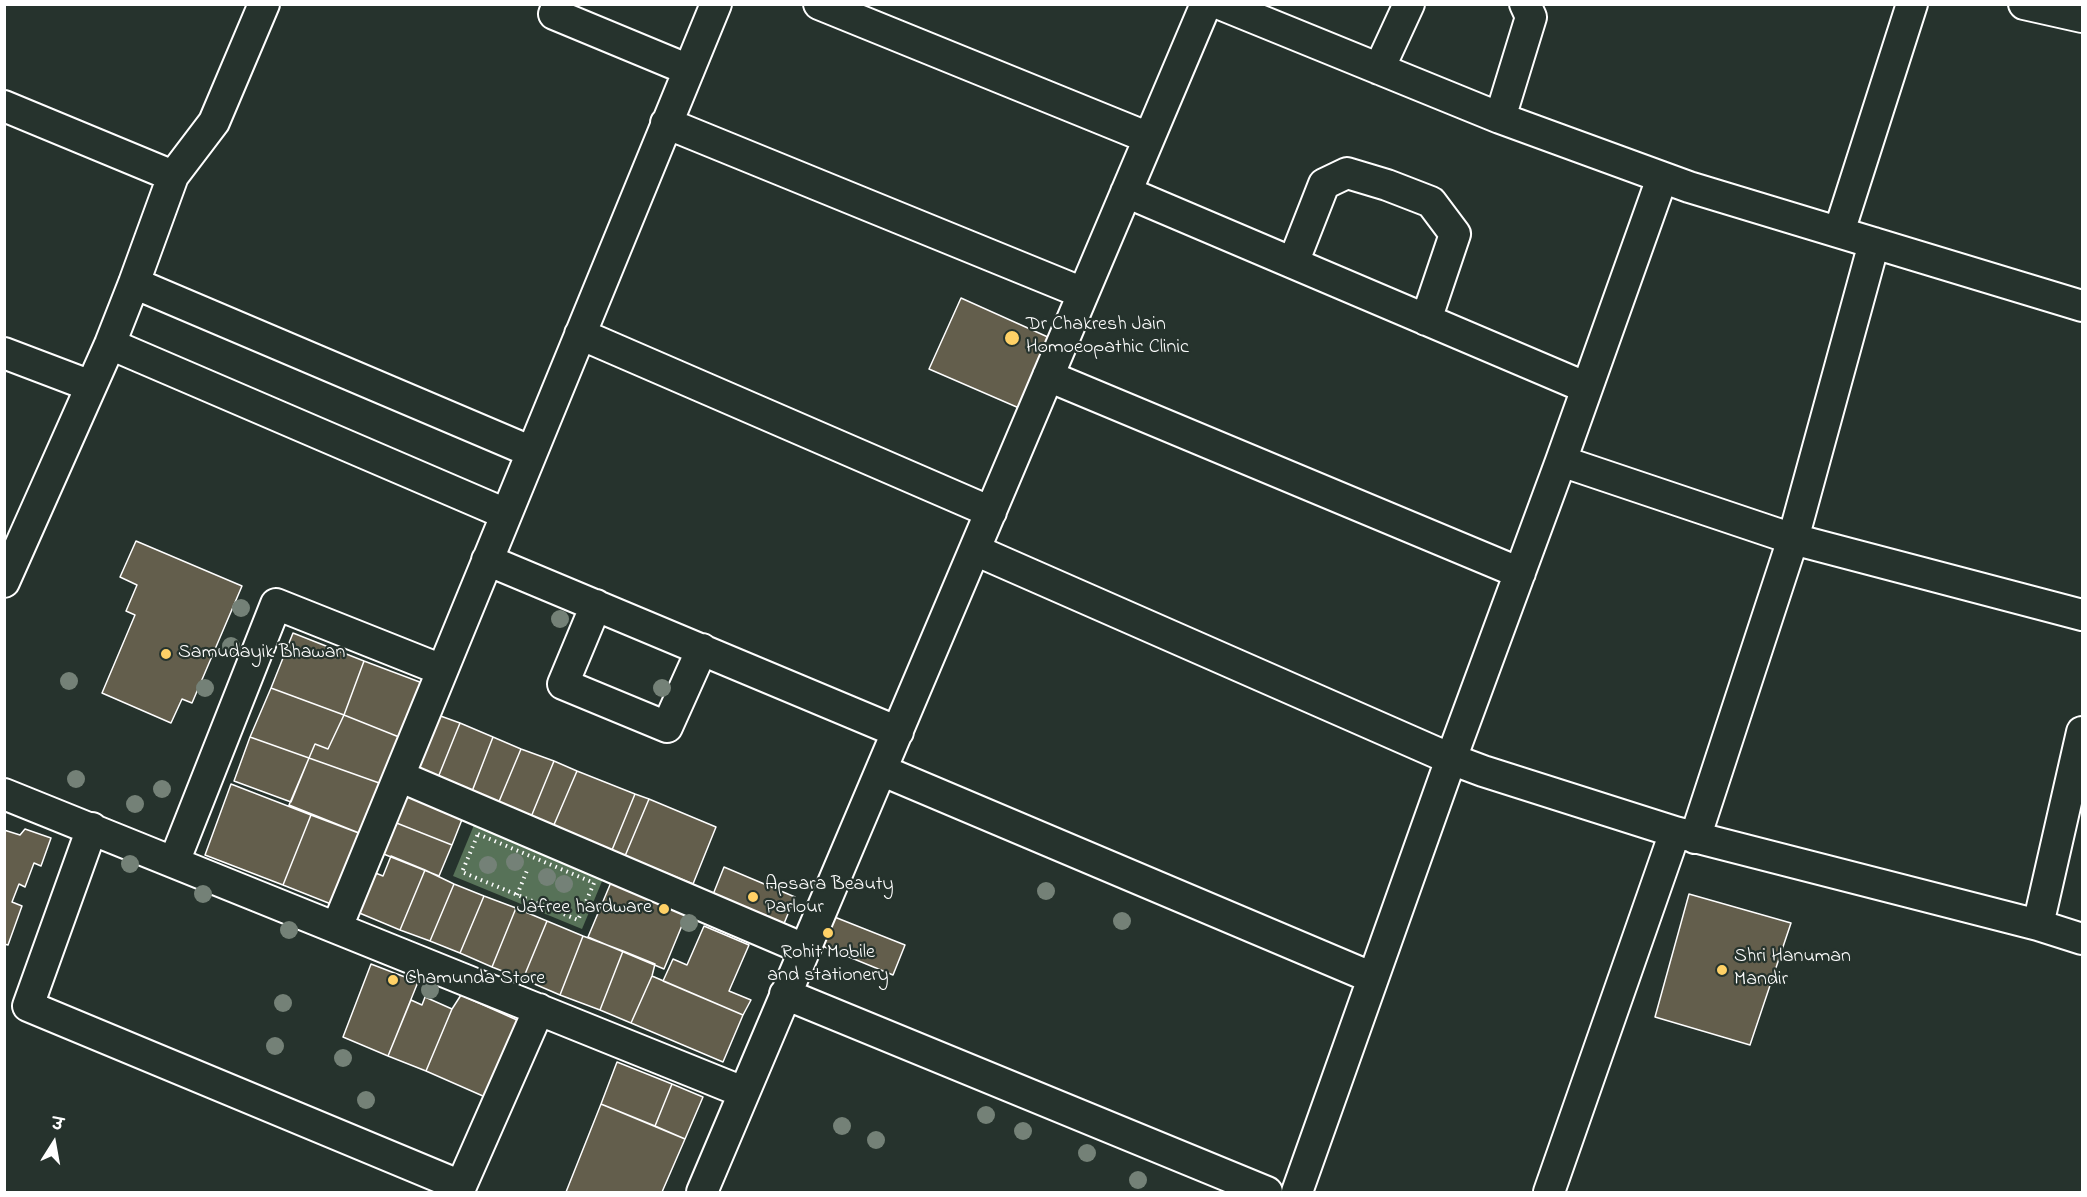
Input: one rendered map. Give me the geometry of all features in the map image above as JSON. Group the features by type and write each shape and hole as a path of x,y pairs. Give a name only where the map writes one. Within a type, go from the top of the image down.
{"street":[{"path":"4,582 110,344 173,176 214,122 264,4"},
{"path":"558,4 554,14 689,70"},
{"path":"337,927 716,4"},
{"path":"819,4 1149,138"},
{"path":"702,1192 1206,4"},
{"path":"1220,4 1500,118 1662,178 2082,306"},
{"path":"1379,69 1409,4"},
{"path":"1500,118 1531,16 1525,4"},
{"path":"1839,232 1912,4"},
{"path":"2024,4 2082,17"},
{"path":"4,106 173,176"},
{"path":"666,123 1083,293"},
{"path":"1293,263 1324,184 1347,173 1431,202 1455,234 1426,320"},
{"path":"1297,1192 1662,178"},
{"path":"1126,192 1587,388"},
{"path":"1549,1192 1685,835 1793,539 1874,243"},
{"path":"134,284 532,452"},
{"path":"580,334 991,512"},
{"path":"110,344 506,514"},
{"path":"4,353 91,386"},
{"path":"1048,376 1520,573"},
{"path":"1561,460 1793,539 2082,615"},
{"path":"975,550 1451,759 1685,835 2038,925 2082,939"},
{"path":"487,560 898,732"},
{"path":"174,862 276,604 442,670"},
{"path":"596,605 563,684 668,727 702,649"},
{"path":"2038,925 2082,732"},
{"path":"880,770 1373,978"},
{"path":"399,776 804,949"},
{"path":"4,794 743,1092"},
{"path":"92,828 28,1006 461,1186 539,1009"},
{"path":"785,994 1267,1192"}],"path":[{"path":"478,834 594,883 578,920 518,895 462,872 478,834"},
{"path":"518,895 532,858"}],"green space":[{"path":"474,825 603,879 582,929 453,876"}],"building":[{"path":"961,298 1050,338 1019,408 929,369"},
{"name":"Samudayik Bhawan","path":"136,541 242,586 192,703 182,699 171,723 102,693 135,615 126,611 137,585 120,577"},
{"path":"293,633 364,661 344,715 271,688"},
{"path":"364,661 425,684 404,739 344,715"},
{"path":"271,688 344,715 328,749 315,744 309,758 250,737"},
{"path":"435,714 460,723 437,780 412,769"},
{"path":"344,715 404,739 382,784 309,758 315,744 328,749"},
{"path":"460,723 493,737 471,794 437,780"},
{"path":"250,737 309,758 291,802 234,781"},
{"path":"493,737 521,749 498,804 471,794"},
{"path":"521,749 554,761 531,817 498,804"},
{"path":"309,758 382,784 364,835 289,805"},
{"path":"554,761 577,771 553,827 531,817"},
{"path":"577,771 635,794 612,850 553,827"},
{"path":"231,784 311,815 283,885 205,855"},
{"path":"400,791 463,817 452,845 389,820"},
{"path":"635,794 649,799 625,856 612,850"},
{"path":"649,799 716,827 693,884 625,856"},
{"path":"311,815 364,835 336,906 283,885"},
{"path":"389,820 452,845 439,876 376,851"},
{"path":"25,829 51,838 41,866 34,863 25,887 19,884 12,902 22,906 8,945 4,944 4,830 20,835"},
{"path":"391,856 425,870 400,930 357,912 373,872 383,876"},
{"name":"Apsara Beauty Parlour","path":"724,867 795,897 783,926 712,897"},
{"path":"425,870 454,884 430,941 400,930"},
{"path":"612,880 688,911 664,969 588,937"},
{"path":"454,884 484,896 460,953 430,941"},
{"name":"Shri Hanuman Mandir","path":"1689,894 1791,923 1750,1045 1655,1017"},
{"path":"484,896 516,908 492,967 460,953"},
{"path":"516,908 547,921 523,979 492,967"},
{"path":"827,914 905,945 893,975 815,943"},
{"path":"547,921 583,936 560,995 523,979"},
{"path":"704,926 749,945 729,991 751,1000 743,1015 663,981 673,959 687,965"},
{"path":"583,936 623,951 600,1010 560,995"},
{"path":"623,951 655,964 631,1023 600,1010"},
{"path":"371,964 418,982 388,1056 343,1037"},
{"path":"652,976 743,1015 723,1062 631,1023"},
{"path":"461,995 526,1024 492,1100 426,1071 452,1009"},
{"path":"425,997 452,1009 426,1071 388,1056 411,1000 422,1005"},
{"path":"617,1062 672,1084 655,1126 601,1104"},
{"path":"672,1084 703,1097 685,1139 655,1126"},
{"path":"601,1104 685,1139 662,1192 566,1192"}],"place":[{"name":"Dr Chakresh Jain Homoeopathic Clinic","path":"1012,338"},
{"name":"Samudayik Bhawan","path":"166,654"},
{"name":"Apsara Beauty Parlour","path":"753,897"},
{"name":"Jafree hardware","path":"664,909"},
{"name":"Rohit Mobile and stationery","path":"828,933"},
{"name":"Shri Hanuman Mandir","path":"1722,970"},
{"name":"Chamunda Store","path":"393,980"}]}
